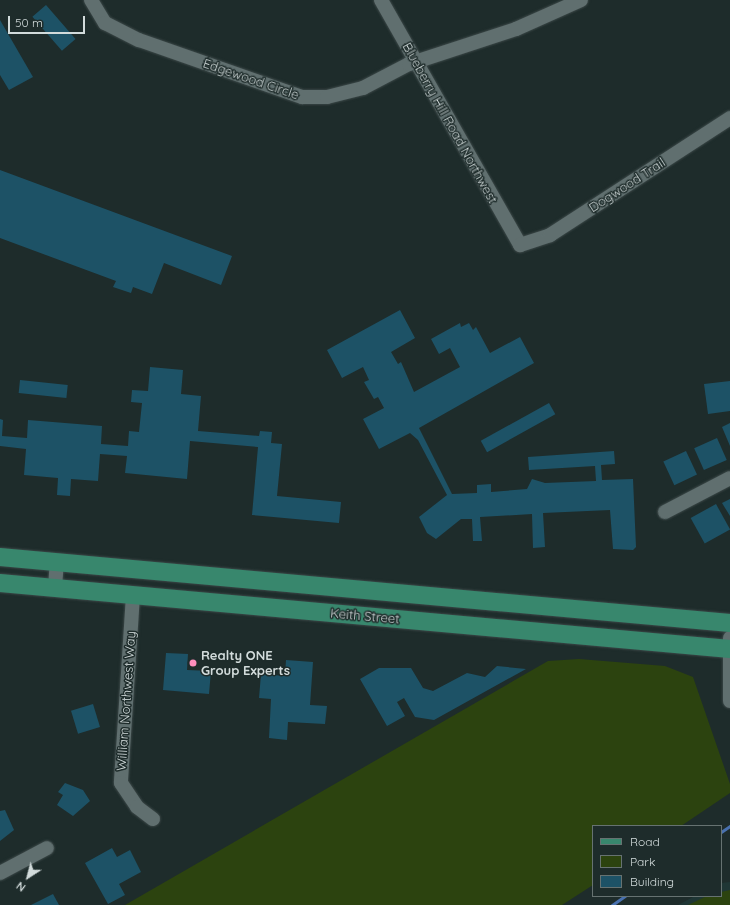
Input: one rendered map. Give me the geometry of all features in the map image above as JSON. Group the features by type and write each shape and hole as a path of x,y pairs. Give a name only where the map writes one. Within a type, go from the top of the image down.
{"main road":[{"name":"Keith Street","path":"0,557 730,623"},
{"name":"Keith Street","path":"0,583 445,624 730,645"},
{"path":"445,624 470,617 530,621 541,606"}],"street":[{"name":"Edgewood Circle","path":"90,0 105,23 122,32 302,97 343,96 416,62 516,30 581,0"},
{"name":"Blueberry Hill Road Northwest","path":"381,0 520,245"},
{"name":"Dogwood Trail","path":"520,245 550,235 730,118"},
{"path":"665,512 730,478"},
{"path":"55,588 57,562"},
{"name":"William Northwest Way","path":"133,595 122,783 137,807 153,819"},
{"path":"730,645 730,701"},
{"path":"0,874 47,848"}],"shaded area":[{"path":"730,882 730,905 678,905 693,897 722,897 722,883"}],"green space":[{"path":"579,659 665,666 693,677 730,784 730,793 682,825 592,825 592,886 562,905 125,905 548,661"},
{"path":"730,890 730,905 688,905 705,897 722,897 722,892"}],"building":[{"path":"46,5 76,39 62,51 32,17"},
{"path":"0,20 33,77 9,90 0,75"},
{"path":"0,170 232,256 221,285 164,263 152,294 133,287 131,293 113,287 116,281 0,238"},
{"path":"400,310 415,338 391,352 398,364 401,362 414,392 460,367 450,348 439,354 431,339 460,323 461,327 469,323 473,330 476,327 490,353 520,337 534,363 419,428 452,494 477,493 477,485 491,484 491,492 527,489 532,479 545,483 596,481 595,466 529,470 528,457 614,451 615,464 601,465 602,480 633,479 636,547 633,550 613,549 610,510 543,513 545,547 533,548 532,514 480,517 482,541 473,541 472,519 461,519 436,539 427,533 419,517 447,495 418,440 410,433 379,449 363,419 384,408 378,397 374,399 364,382 369,380 363,367 342,378 327,350"},
{"path":"150,367 183,370 181,394 201,396 198,431 259,436 260,431 272,432 271,443 282,444 277,496 341,502 339,523 252,515 258,447 190,441 187,479 125,473 127,456 100,454 98,481 71,479 70,496 57,495 58,478 24,475 26,449 0,446 0,419 3,420 2,436 27,438 28,420 102,426 101,444 128,446 129,431 139,432 142,403 131,402 132,390 148,391"},
{"path":"20,380 68,385 66,398 19,393"},
{"path":"730,381 730,411 708,414 704,384"},
{"path":"549,403 555,414 487,452 481,441"},
{"path":"730,423 730,446 722,427"},
{"path":"717,438 727,460 704,470 694,448"},
{"path":"686,451 697,475 674,485 663,462"},
{"path":"730,499 730,516 722,503"},
{"path":"716,504 730,529 705,543 691,518"},
{"path":"166,653 188,654 187,670 211,671 209,694 163,690"},
{"path":"286,660 313,662 310,705 327,706 325,724 288,722 287,740 269,738 271,699 259,698 261,674 285,676"},
{"path":"497,666 526,669 434,720 415,717 404,698 397,702 405,716 387,726 360,679 379,668 411,668 423,688 433,691 467,673 485,677"},
{"path":"93,704 100,727 78,734 71,711"},
{"path":"65,783 83,790 90,801 73,816 57,805 63,795 58,792"},
{"path":"5,810 14,830 0,841 0,811"},
{"path":"112,848 117,857 130,850 141,872 119,884 125,895 108,904 85,863"},
{"path":"53,894 59,905 31,905"}],"waterway":[{"path":"722,831 730,826"},
{"path":"612,905 624,897"}],"place":[{"name":"Realty ONE Group Experts","path":"193,663"}]}
